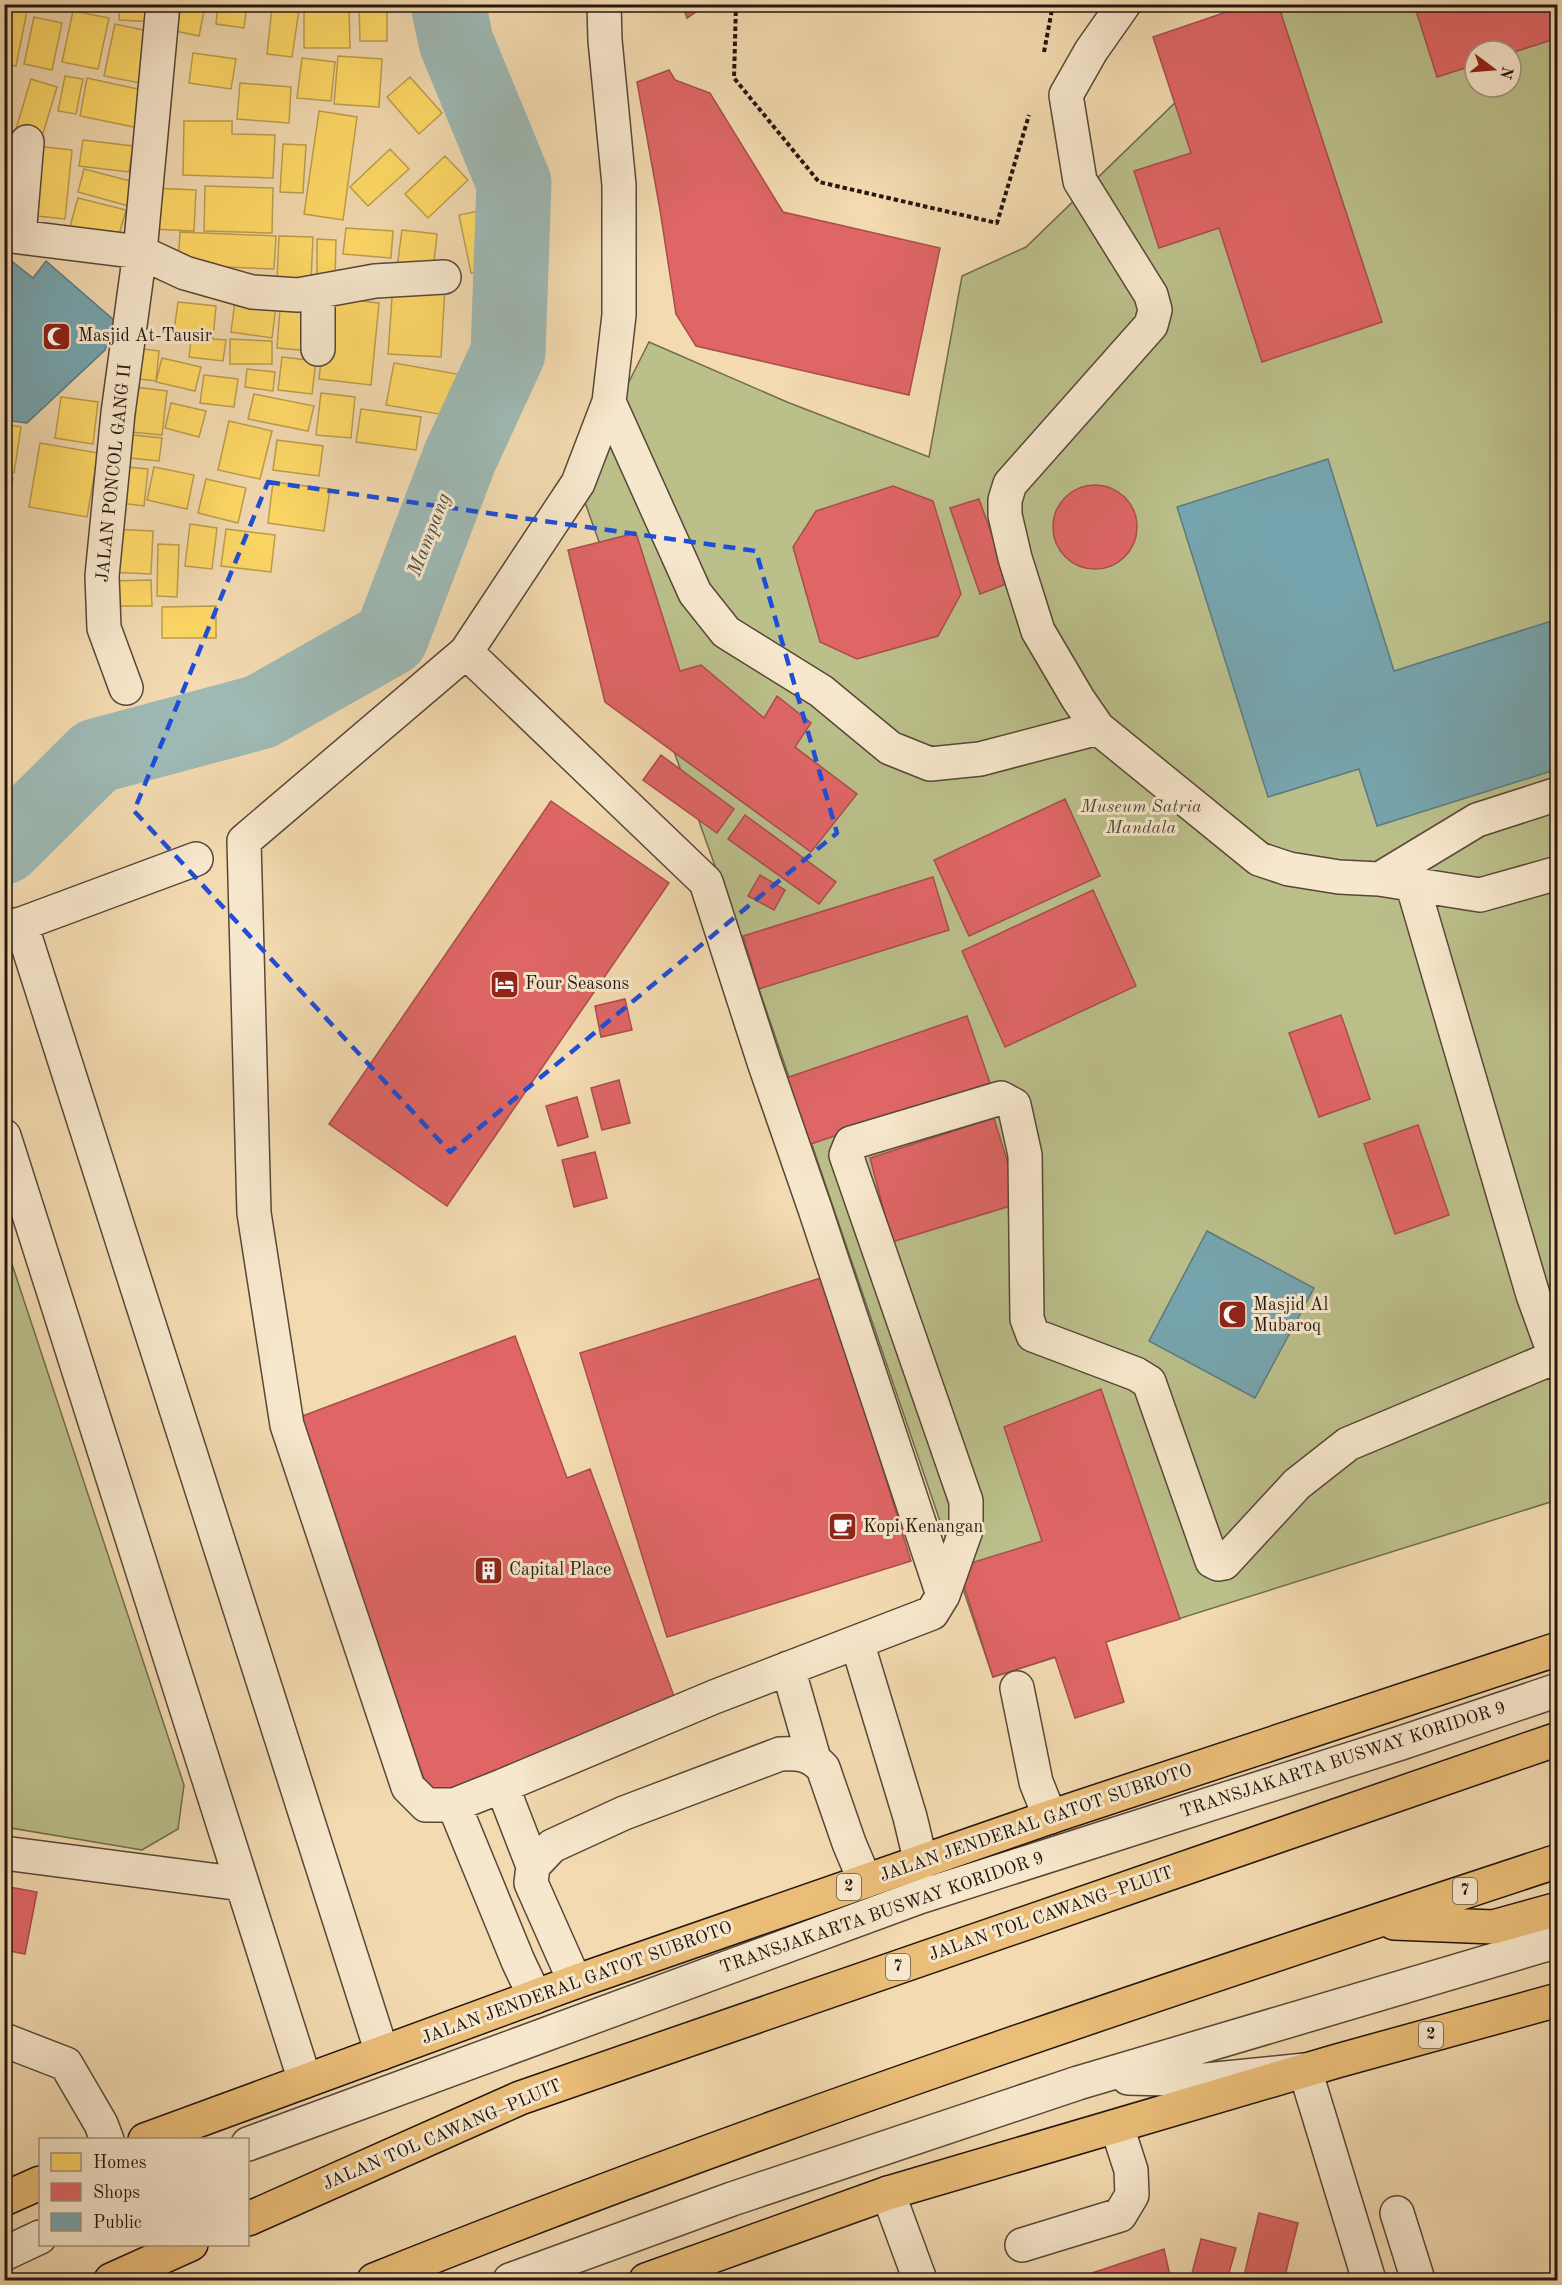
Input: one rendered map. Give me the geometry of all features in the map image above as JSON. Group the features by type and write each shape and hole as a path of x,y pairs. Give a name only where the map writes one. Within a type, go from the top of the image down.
{"highway":[{"name":"JALAN JENDERAL GATOT SUBROTO","path":"148,2138 535,1996 865,1881 1050,1817 1557,1649"},
{"name":"JALAN TOL CAWANG–PLUIT","path":"249,2220 520,2098 1557,1739"},
{"name":"7","path":"374,2280 546,2211 981,2055 1557,1861"},
{"path":"1373,1922 1493,1927 1557,1910"},
{"name":"2","path":"648,2280 888,2193 1305,2070 1557,2000"},
{"path":"4,2199 39,2183"},
{"path":"111,2280 188,2246"}],"street":[{"name":"JALAN PONCOL GANG II","path":"126,688 104,628 102,576 118,413 140,252 163,4"},
{"path":"604,4 605,40 620,185 620,315 609,402 579,483 466,652 244,842 254,1213 287,1425 408,1787 426,1805 454,1805 714,1697 932,1613 943,1595 966,1530 966,1502 846,1155 851,1143 1001,1098 1014,1105 1025,1155 1027,1319 1033,1335 1136,1374 1149,1382 1212,1560 1218,1564 1224,1563 1297,1484 1348,1444 1556,1360 1545,1292 1399,875"},
{"path":"1124,4 1091,51 1066,95 1080,181 1151,295 1155,310 1150,325 1010,484 1005,500 1005,515 1038,631 1098,728 1259,859 1289,869 1339,877 1399,875 1480,895 1557,873"},
{"path":"27,142 12,236 140,252 185,273 252,292 298,296 375,281 444,277"},
{"path":"318,292 318,349"},
{"path":"609,402 695,593 726,632 821,691 890,748 930,764 980,759 1098,728"},
{"path":"466,652 706,882 943,1595"},
{"path":"1399,875 1477,820 1557,794"},
{"path":"196,859 13,925 382,2053"},
{"path":"4,1136 305,2081"},
{"path":"857,1642 910,1817 921,1863"},
{"path":"788,1668 814,1759"},
{"path":"1017,1688 1036,1782 1050,1817"},
{"name":"TRANSJAKARTA BUSWAY KORIDOR 9","path":"249,2144 919,1897 1401,1743 1557,1690"},
{"path":"533,1866 552,1846 624,1813 780,1754 800,1753 814,1759 823,1768 865,1881"},
{"path":"502,1786 533,1866 531,1883 575,1982"},
{"path":"454,1805 518,1961 535,1996"},
{"path":"4,1853 242,1884"},
{"path":"510,2280 732,2199 1078,2083 1557,1941"},
{"path":"4,2040 66,2064 101,2124 107,2138"},
{"path":"1078,2083 1122,2078 1206,2080 1305,2070 1369,2280"},
{"path":"1022,2246 1120,2215 1132,2195 1131,2170 1117,2127"},
{"path":"888,2193 920,2280"},
{"path":"1397,2213 1418,2280"},
{"path":"4,2254 39,2238"}],"path":[{"path":"736,4 734,78 819,182 997,223 1030,114"},
{"path":"1042,59 1053,4"}],"highlighted area":[{"path":"268,482 756,551 837,833 450,1152 134,811"}],"green space":[{"name":"Museum Satria Mandala","path":"1276,5 1557,5 1557,1500 993,1677 759,989 578,483 649,342 787,402 929,457 962,276 1026,247"},
{"path":"4,1240 184,1785 178,1829 142,1850 5,1827"}],"building: Homes":[{"path":"11,4 66,4 65,11"},
{"path":"84,4 109,4 109,10"},
{"path":"120,4 157,4 156,22 119,20"},
{"path":"171,4 205,6 199,36 166,29"},
{"path":"218,4 247,4 244,28 216,24"},
{"path":"304,4 349,4 350,48 304,48"},
{"path":"359,4 387,4 387,41 360,41"},
{"path":"4,7 27,11 16,66 4,64"},
{"path":"272,7 299,10 292,57 267,54"},
{"path":"73,11 109,18 98,69 62,62"},
{"path":"34,17 62,23 52,70 24,64"},
{"path":"115,24 153,32 140,83 104,76"},
{"path":"193,53 236,59 231,89 189,83"},
{"path":"338,56 382,59 379,107 334,104"},
{"path":"302,58 335,62 331,101 297,98"},
{"path":"65,76 83,79 76,114 58,111"},
{"path":"410,77 442,113 419,134 387,97"},
{"path":"87,78 147,91 139,128 80,116"},
{"path":"4,79 9,80 4,104"},
{"path":"31,79 57,87 41,140 15,132"},
{"path":"240,83 291,87 289,123 237,119"},
{"path":"319,111 357,117 343,220 304,214"},
{"path":"184,121 232,121 232,134 275,135 273,178 183,175"},
{"path":"83,140 133,146 129,172 79,166"},
{"path":"4,141 20,144 13,174 4,172"},
{"path":"283,144 306,145 303,193 280,192"},
{"path":"35,146 72,150 65,219 28,215"},
{"path":"390,149 409,169 368,206 350,187"},
{"path":"445,156 468,180 428,218 405,194"},
{"path":"84,169 138,183 132,207 78,192"},
{"path":"205,186 273,188 272,233 204,231"},
{"path":"152,188 196,190 194,231 150,229"},
{"path":"78,198 126,210 117,242 69,230"},
{"path":"488,209 500,267 471,273 459,215"},
{"path":"346,228 393,231 391,258 343,254"},
{"path":"402,230 437,234 433,272 397,268"},
{"path":"180,232 276,236 274,269 178,265"},
{"path":"279,236 313,237 311,281 277,280"},
{"path":"317,239 336,240 335,278 317,278"},
{"path":"393,284 445,287 441,357 388,354"},
{"path":"328,297 379,303 371,385 319,379"},
{"path":"235,301 276,306 272,338 231,332"},
{"path":"178,302 216,306 213,339 226,340 223,361 189,357 191,340 173,338"},
{"path":"280,308 314,311 312,351 277,348"},
{"path":"230,339 272,341 272,364 230,364"},
{"path":"128,347 159,351 156,381 124,377"},
{"path":"282,357 316,361 312,394 278,390"},
{"path":"162,358 201,367 195,391 156,382"},
{"path":"394,363 463,375 456,417 386,405"},
{"path":"247,369 275,372 273,391 245,387"},
{"path":"204,375 238,379 234,407 200,403"},
{"path":"126,386 167,391 162,435 121,431"},
{"path":"321,393 355,397 351,438 316,435"},
{"path":"254,394 314,406 308,431 248,419"},
{"path":"61,397 98,402 93,444 55,438"},
{"path":"171,403 206,411 199,437 165,428"},
{"path":"361,409 421,417 416,450 356,442"},
{"path":"229,421 272,431 260,479 218,470"},
{"path":"4,424 21,427 14,473 4,472"},
{"path":"123,434 162,438 159,461 120,457"},
{"path":"277,440 323,446 319,476 273,470"},
{"path":"40,443 98,453 87,517 29,507"},
{"path":"116,466 148,469 144,506 112,502"},
{"path":"154,467 194,475 187,509 147,500"},
{"path":"4,477 13,478 9,503 4,502"},
{"path":"206,479 246,488 238,523 198,513"},
{"path":"273,482 330,489 324,531 268,523"},
{"path":"190,524 217,528 212,569 185,566"},
{"path":"111,529 153,531 151,574 108,572"},
{"path":"226,529 275,535 271,572 221,566"},
{"path":"158,544 179,545 177,597 157,596"},
{"path":"151,580 152,606 110,606 110,581"},
{"path":"216,606 216,638 162,638 162,607"}],"building: Shops":[{"path":"682,4 708,4 687,18"},
{"path":"1250,4 1278,4 1382,322 1262,362 1219,228 1159,248 1134,171 1191,153 1153,37"},
{"path":"1414,4 1558,4 1558,38 1523,49 1523,39 1463,39 1463,69 1437,77"},
{"path":"669,70 675,80 710,93 783,212 940,248 909,395 696,346 676,314 637,82"},
{"path":"1095,485 1118,492 1130,504 1137,527 1130,550 1118,562 1095,569 1072,562 1060,550 1053,527 1060,504 1072,492"},
{"path":"893,486 933,501 961,594 938,636 857,659 820,642 793,547 816,511"},
{"path":"979,499 1009,583 980,594 950,508"},
{"path":"636,533 680,671 701,665 764,718 777,696 811,723 795,747 857,794 811,852 605,702 568,550"},
{"path":"661,755 734,809 717,833 643,780"},
{"path":"1065,799 1100,876 969,936 934,860"},
{"path":"551,801 669,883 447,1206 329,1124"},
{"path":"745,815 836,882 819,904 728,839"},
{"path":"760,875 785,890 774,910 748,896"},
{"path":"933,877 949,930 759,989 743,936"},
{"path":"1093,890 1136,986 1005,1047 962,951"},
{"path":"625,999 632,1030 601,1037 595,1006"},
{"path":"1341,1015 1370,1099 1319,1117 1289,1033"},
{"path":"967,1016 990,1083 808,1145 786,1078"},
{"path":"619,1080 630,1123 602,1130 591,1088"},
{"path":"577,1097 588,1137 558,1146 546,1106"},
{"path":"994,1118 1020,1203 892,1242 870,1158"},
{"path":"1418,1125 1449,1215 1395,1234 1364,1144"},
{"path":"595,1152 607,1198 574,1207 562,1160"},
{"path":"824,1277 911,1561 667,1637 580,1353"},
{"name":"Capital Place","path":"515,1336 567,1478 590,1469 678,1707 432,1800 292,1420"},
{"path":"1101,1389 1180,1619 1106,1642 1124,1702 1075,1718 1055,1657 993,1677 958,1567 1042,1541 1004,1427"},
{"path":"4,1886 37,1892 25,1954 4,1950"},
{"path":"1259,2213 1298,2223 1284,2280 1243,2280"},
{"path":"1201,2239 1236,2248 1227,2280 1191,2277"},
{"path":"1164,2249 1171,2280 1071,2280"}],"building: Public":[{"name":"Masjid At-Tausir","path":"4,255 33,278 46,261 115,321 105,350 27,423 4,420"},
{"path":"1328,459 1394,671 1558,619 1558,769 1377,826 1359,769 1268,797 1177,507"},
{"name":"Masjid Al Mubaroq","path":"1207,1231 1314,1288 1255,1398 1149,1341"}],"waterway":[{"name":"Mampang","path":"4,847 96,756 260,712 391,638 460,457 508,353 514,183 456,42 448,4"}],"place":[{"name":"Masjid At-Tausir","path":"57,336"},
{"name":"Four Seasons","path":"504,984"},
{"name":"Masjid Al Mubaroq","path":"1232,1315"},
{"name":"Kopi Kenangan","path":"842,1527"},
{"name":"Capital Place","path":"488,1570"}]}
